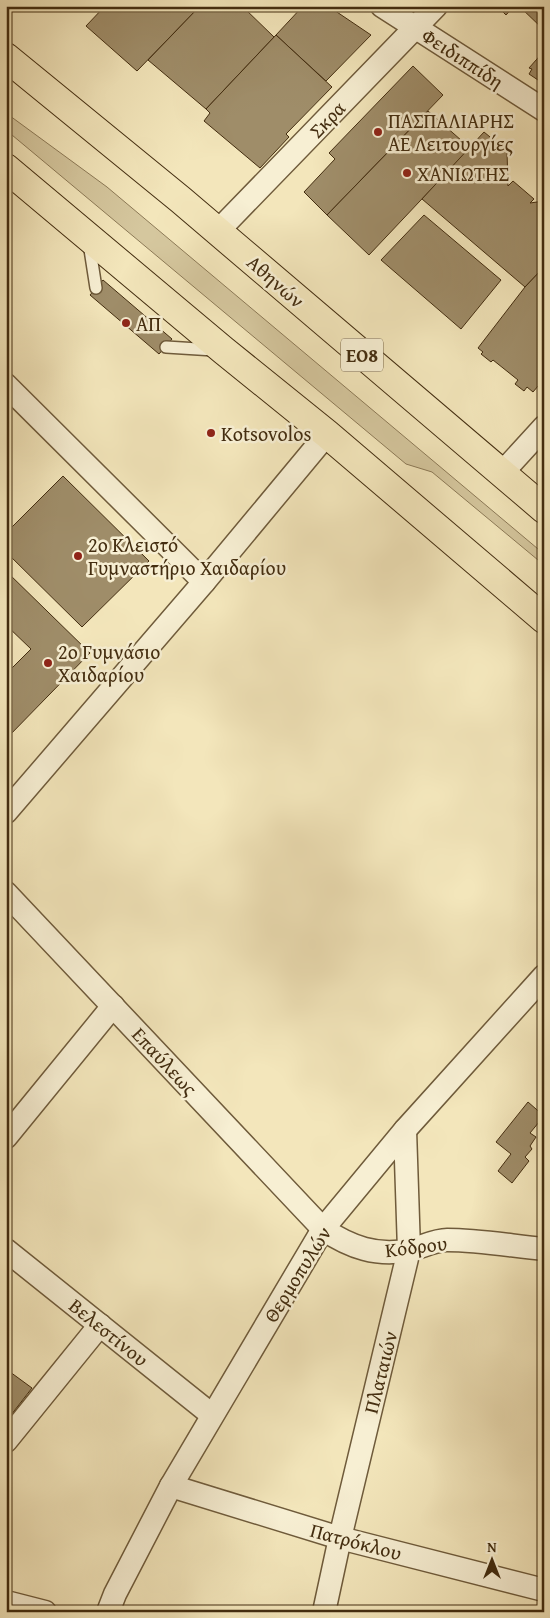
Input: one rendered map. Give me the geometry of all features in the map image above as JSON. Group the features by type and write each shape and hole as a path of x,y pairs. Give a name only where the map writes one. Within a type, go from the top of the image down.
{"highway":[{"name":"Αθηνών","path":"6,57 173,193 544,509"},
{"path":"6,168 223,350 327,434 544,619"}],"street":[{"name":"Φειδιππίδη","path":"382,6 544,110"},
{"name":"Σκρα","path":"218,232 436,6"},
{"path":"6,385 204,582"},
{"path":"501,474 544,427"},
{"path":"6,812 204,582 327,434"},
{"name":"Επαύλεως","path":"6,893 323,1229"},
{"name":"Θερμοπυλών","path":"108,1612 115,1594 171,1486 323,1229 405,1130 544,976"},
{"path":"6,1137 113,1006"},
{"name":"Πλαταιών","path":"324,1612 409,1250 405,1130"},
{"name":"Κόδρου","path":"323,1229 341,1241 362,1249 385,1252 409,1250 445,1240 544,1249"},
{"name":"Βελεστίνου","path":"6,1250 212,1415"},
{"path":"6,1441 100,1325"},
{"name":"Πατρόκλου","path":"171,1486 340,1538 544,1590"},
{"path":"6,1602 45,1612"}],"lane":[{"path":"88,236 96,288"},
{"path":"166,347 223,350"}],"shaded area":[{"path":"6,113 107,187 544,554 544,565 432,472 406,464 6,130"}],"building":[{"path":"105,6 200,6 137,71 86,26"},
{"path":"200,6 242,6 274,37 206,109 148,60"},
{"path":"303,6 328,6 371,35 326,81 276,35"},
{"path":"497,6 514,6 506,15"},
{"path":"519,6 544,6 544,30"},
{"path":"276,35 332,87 286,134 289,137 260,168 204,121 210,113 206,109"},
{"path":"544,51 544,84 529,74 532,69 529,68"},
{"name":"ΠΑΣΠΑΛΙΑΡΗΣ ΑΕ Λειτουργίες","path":"413,66 443,95 327,215 304,192 335,159 329,153"},
{"name":"ΧΑΝΙΩΤΗΣ","path":"428,111 470,148 369,255 327,215"},
{"path":"484,132 507,151 508,186 513,181 534,199 530,203 544,201 544,267 525,287 422,199"},
{"path":"424,215 501,280 461,329 381,260"},
{"path":"544,267 544,379 533,392 527,387 524,391 515,384 518,380 493,360 491,362 481,354 483,352 478,348 525,287"},
{"path":"103,280 172,339 159,354 90,295"},
{"name":"2ο Κλειστό Γυμναστήριο Χαιδαρίου","path":"63,476 149,561 82,627 6,552 6,533"},
{"name":"2ο Γυμνάσιο Χαιδαρίου","path":"6,571 90,653 6,739 6,674 31,649 6,625"},
{"path":"528,1102 544,1116 530,1133 536,1137 530,1146 532,1149 525,1157 529,1161 512,1183 498,1171 511,1154 496,1142"},
{"path":"6,1369 32,1388 11,1415 6,1412"}],"place":[{"name":"ΠΑΣΠΑΛΙΑΡΗΣ ΑΕ Λειτουργίες","path":"378,132"},
{"name":"ΧΑΝΙΩΤΗΣ","path":"407,173"},
{"name":"ΑΠ","path":"126,323"},
{"name":"Kotsovolos","path":"211,433"},
{"name":"2ο Κλειστό Γυμναστήριο Χαιδαρίου","path":"78,556"},
{"name":"2ο Γυμνάσιο Χαιδαρίου","path":"48,663"}]}
